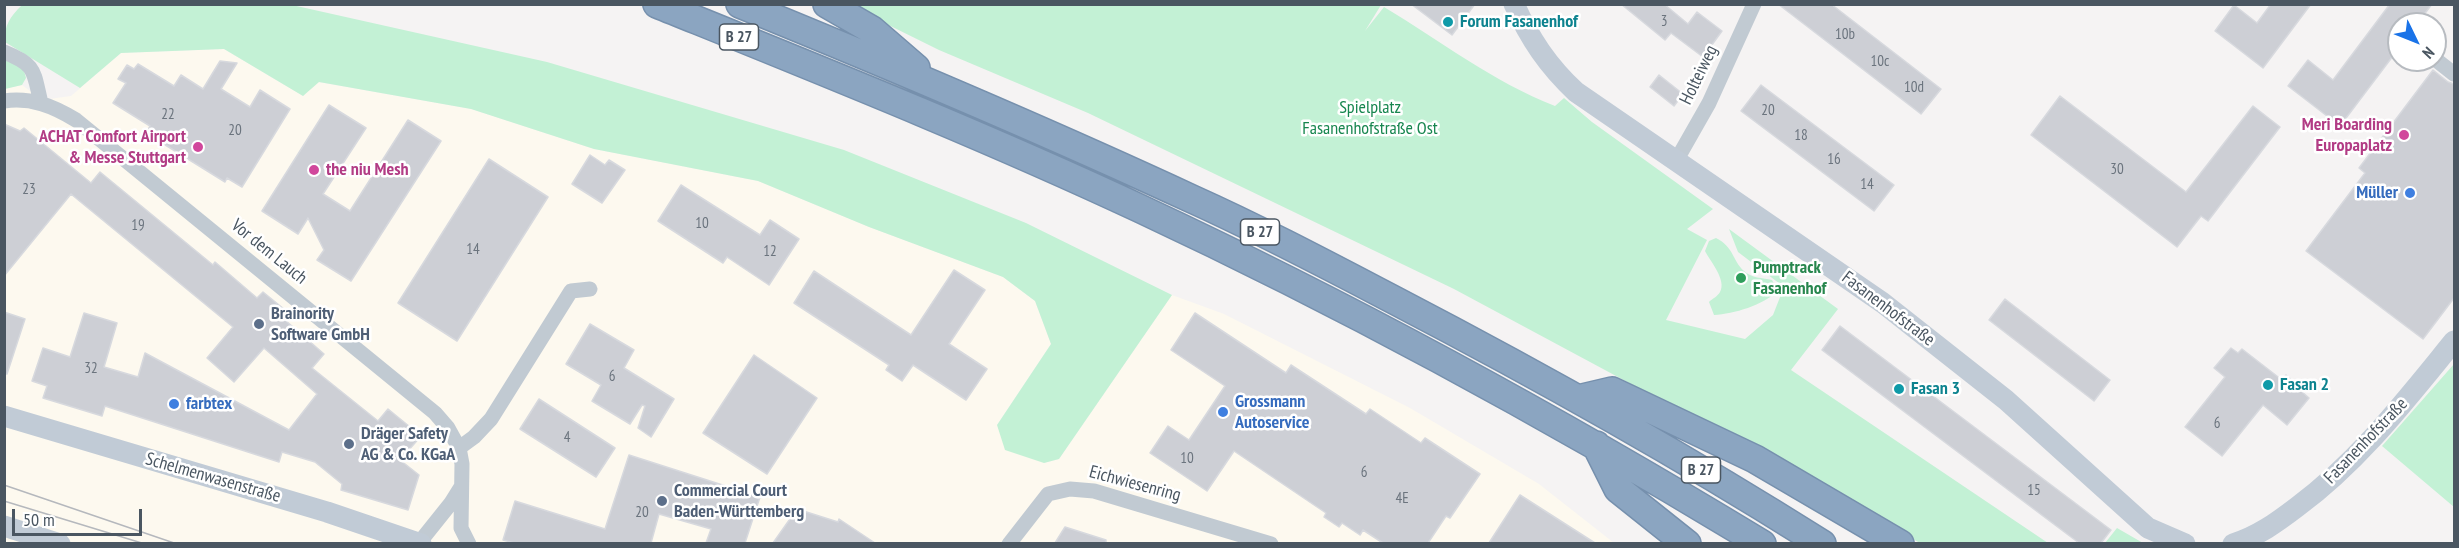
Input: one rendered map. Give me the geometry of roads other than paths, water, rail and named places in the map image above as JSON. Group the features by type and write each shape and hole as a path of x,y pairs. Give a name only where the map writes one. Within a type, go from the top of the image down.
{"highway":[{"path":"633,4 664,7"},
{"name":"B 27","path":"740,4 932,83 1225,215 1448,328 1578,399 1822,543"},
{"path":"827,4 872,30 932,83"},
{"name":"B 27","path":"664,7 938,119 1142,210 1322,297 1596,445 1762,543"},
{"path":"1578,399 1612,391 1755,459 1900,543"},
{"path":"1596,445 1618,489 1688,543"}],"street":[{"name":"Fasanenhofstraße","path":"1514,4 1531,38 1557,74 1576,92 1883,303 2006,400 2148,528 2185,543"},
{"name":"Holteiweg","path":"1676,161 1709,103 1754,4"},
{"path":"4,52 20,58 33,69 40,103"},
{"name":"Vor dem Lauch","path":"4,101 20,99 40,103 76,120 435,412 448,428 459,448 462,465 461,528 469,543"},
{"path":"459,448 474,437 491,419 571,291 590,288"},
{"name":"Fasanenhofstraße","path":"2234,543 2264,532 2317,492 2351,461 2384,427 2454,341"},
{"name":"Schelmenwasenstraße","path":"4,416 306,506 420,543"},
{"path":"420,543 461,487"},
{"name":"Eichwiesenring","path":"1009,543 1048,495 1070,489 1094,491 1271,543"},
{"path":"4,526 60,543"}],"tram line":[{"path":"4,485 177,544"},
{"path":"4,501 145,544"}],"place":[{"name":"Forum Fasanenhof","path":"1448,22"},
{"name":"Meri Boarding Europaplatz","path":"2404,135"},
{"name":"ACHAT Comfort Airport & Messe Stuttgart","path":"198,147"},
{"name":"the niu Mesh","path":"314,170"},
{"name":"Müller","path":"2410,193"},
{"name":"Pumptrack Fasanenhof","path":"1741,278"},
{"name":"Brainority Software GmbH","path":"259,324"},
{"name":"Fasan 2","path":"2268,385"},
{"name":"Fasan 3","path":"1899,389"},
{"name":"farbtex","path":"174,404"},
{"name":"Grossmann Autoservice","path":"1223,412"},
{"name":"Dräger Safety AG & Co. KGaA","path":"349,444"},
{"name":"Commercial Court Baden-Württemberg","path":"662,501"}],"park label":[{"name":"Spielplatz Fasanenhofstraße Ost","path":"1370,118"}]}
